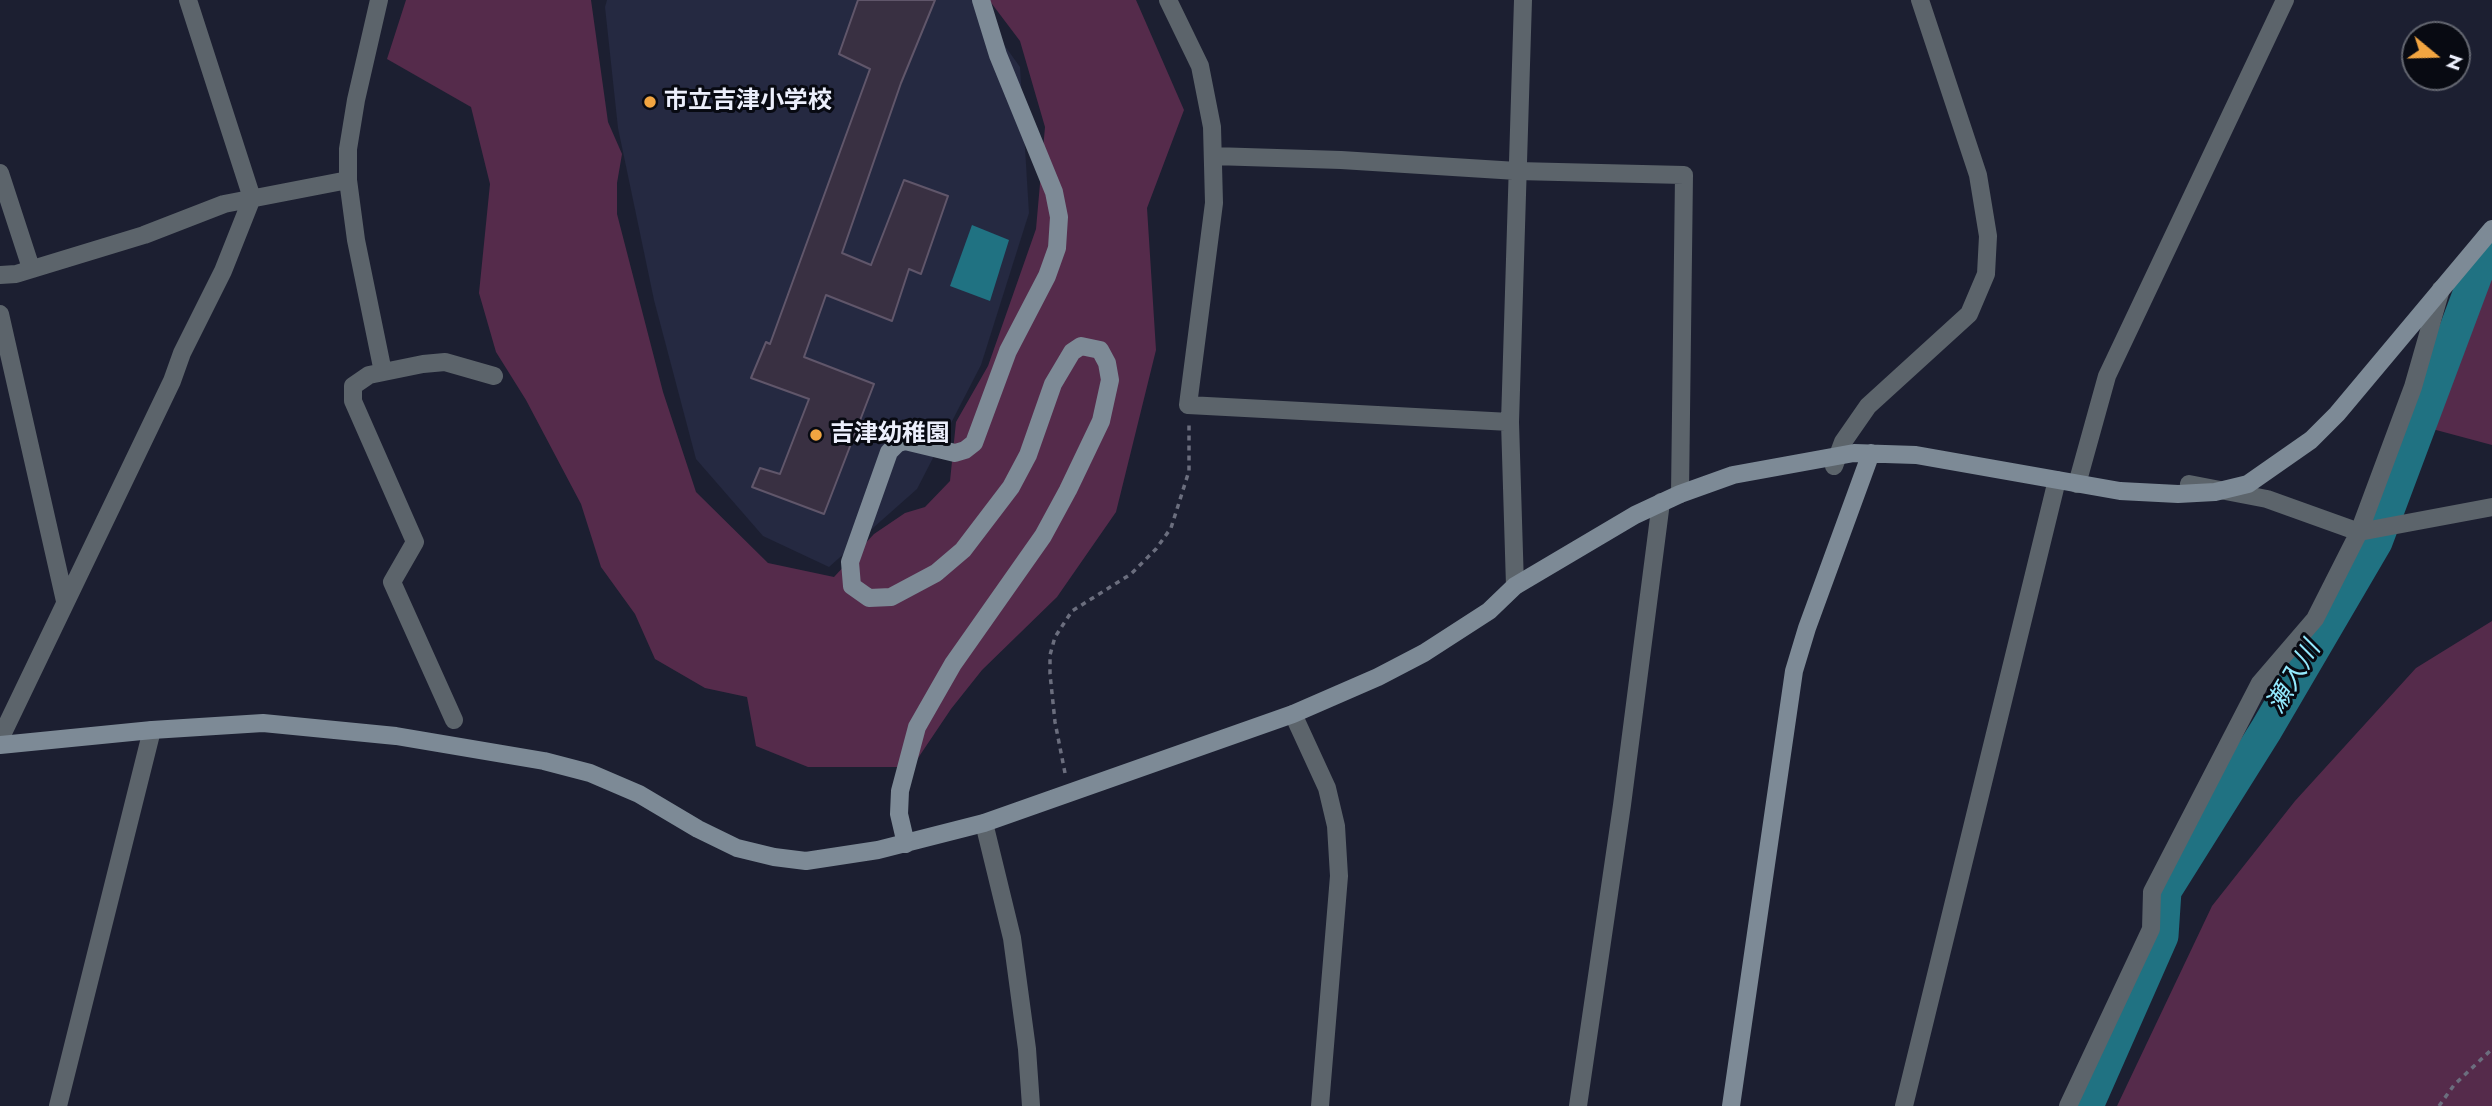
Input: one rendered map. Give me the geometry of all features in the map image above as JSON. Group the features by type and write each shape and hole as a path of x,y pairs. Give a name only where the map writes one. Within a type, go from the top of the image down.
{"street":[{"path":"0,739 172,381 182,353 223,271 252,198 188,0"},
{"path":"379,0 356,100 348,149 348,180 356,240 383,372"},
{"path":"906,844 898,814 900,791 917,727 953,664 1055,513 1101,421 1110,380 1107,363 1100,350 1081,346 1072,352 1053,384 1028,455 1012,487 963,550 936,573 891,597 869,598 852,586 850,562 889,452 898,443 905,442 956,453 974,443 1008,351 1047,276 1057,248 1059,217 1054,192 998,55 981,0"},
{"path":"1168,0 1200,66 1212,127 1214,203 1188,405 1510,422"},
{"path":"1515,586 1510,422 1523,0"},
{"path":"1836,460 1868,405 1969,314 1986,274 1988,236 1978,175 1920,0"},
{"path":"2077,484 2107,376 2285,0"},
{"path":"1213,156 1341,160 1517,171 1684,175 1680,494"},
{"path":"0,173 31,268"},
{"path":"0,275 144,235 224,204 348,180"},
{"path":"0,746 152,730 263,723 396,736 544,761 590,774 639,794 698,829 737,848 774,857 806,861 906,844 984,823 1293,714 1378,677 1424,653 1489,611 1515,586 1634,514 1733,475 1871,453 1916,455 2120,491 2178,494 2221,490 2248,484 2311,440 2337,414 2491,226"},
{"path":"2068,1106 2151,929 2152,892 2260,683 2315,619 2363,531 2413,387 2441,287"},
{"path":"0,314 65,601"},
{"path":"454,720 392,582 415,542 353,401 353,386 369,375 445,362 494,376"},
{"path":"1731,1106 1794,671 1871,453"},
{"path":"1904,1106 2057,480"},
{"path":"2189,484 2267,499 2363,531 2492,506"},
{"path":"1578,1106 1622,804 1661,502"},
{"path":"1293,714 1327,788 1336,826 1339,876 1320,1106"},
{"path":"58,1106 152,730"},
{"path":"984,823 1012,938 1027,1049 1031,1106"}],"path":[{"path":"1065,772 1055,722 1051,674 1050,655 1055,637 1072,611 1131,574 1156,549 1171,528 1189,471 1188,405"},
{"path":"2439,1106 2454,1085 2492,1049"}],"shaded area":[{"path":"406,0 591,0 608,122 622,154 617,183 617,214 663,392 696,492 768,563 834,577 874,534 905,513 925,507 950,481 956,422 988,366 1036,229 1045,127 1020,41 989,0 1136,0 1184,110 1147,208 1156,350 1116,512 1057,597 982,670 951,709 912,767 808,767 756,746 747,697 705,688 655,659 635,614 601,567 581,504 526,400 496,352 479,293 490,184 471,107 387,59"},
{"path":"607,0 972,0 1020,67 1029,213 981,365 917,489 829,567 763,536 696,459 654,300 618,128 605,7"},
{"path":"972,225 1009,240 990,301 950,286"},
{"path":"2492,247 2492,445 2410,423 2456,286"},
{"path":"2492,621 2492,1106 2117,1106 2212,906 2295,801 2416,668"}],"building":[{"path":"858,0 935,0 901,83 842,253 871,265 904,180 948,196 921,274 909,269 892,321 826,295 804,357 874,384 824,514 752,487 760,468 780,474 809,399 751,378 766,342 770,344 870,69 839,54"}],"waterway":[{"name":"瀬入川","path":"2087,1106 2162,936 2165,891 2266,730 2376,542 2476,275 2492,241"}],"place":[{"name":"市立吉津小学校","path":"650,102"},
{"name":"吉津幼稚園","path":"816,435"}]}
